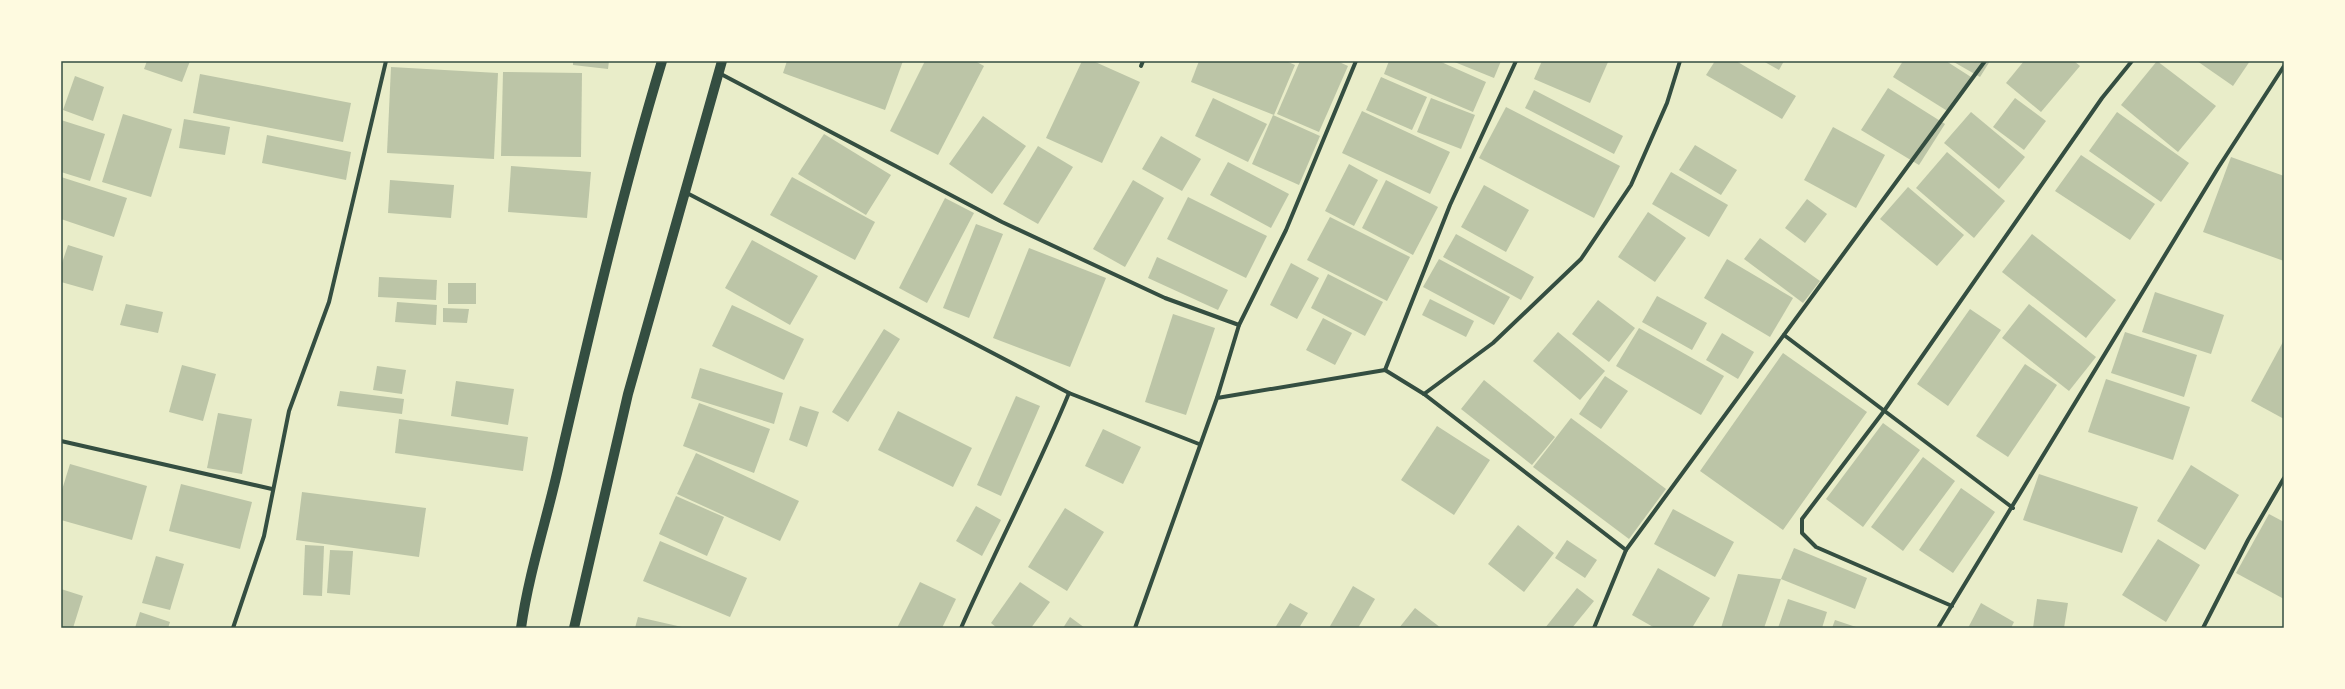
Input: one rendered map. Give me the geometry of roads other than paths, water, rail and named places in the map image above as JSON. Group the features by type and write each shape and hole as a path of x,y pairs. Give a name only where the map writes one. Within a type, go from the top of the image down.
{"main road":[{"path":"521,628 526,590 548,515 602,275 633,156 662,61"},
{"path":"574,628 628,394 683,191 722,61"}],"street":[{"path":"233,628 264,536 272,489 289,411 329,302 386,61"},
{"path":"1135,628 1199,444 1217,398 1239,325 1286,230 1356,61"},
{"path":"1385,370 1450,205 1516,61"},
{"path":"1424,394 1493,343 1581,259 1631,185 1667,103 1680,61"},
{"path":"1594,628 1626,550 1984,61"},
{"path":"1952,606 1832,556 1816,547 1802,533 1802,519 1884,411 2102,98 2132,61"},
{"path":"1938,628 2013,508 2218,168 2284,66"},
{"path":"718,73 1002,222 1165,298 1239,325"},
{"path":"683,191 1069,393 1199,444"},
{"path":"1784,335 2013,508"},
{"path":"1217,398 1385,370 1424,394 1626,550"},
{"path":"961,628 998,546 1040,463 1069,393"},
{"path":"61,440 272,489"},
{"path":"2203,628 2248,540 2284,478"}]}
